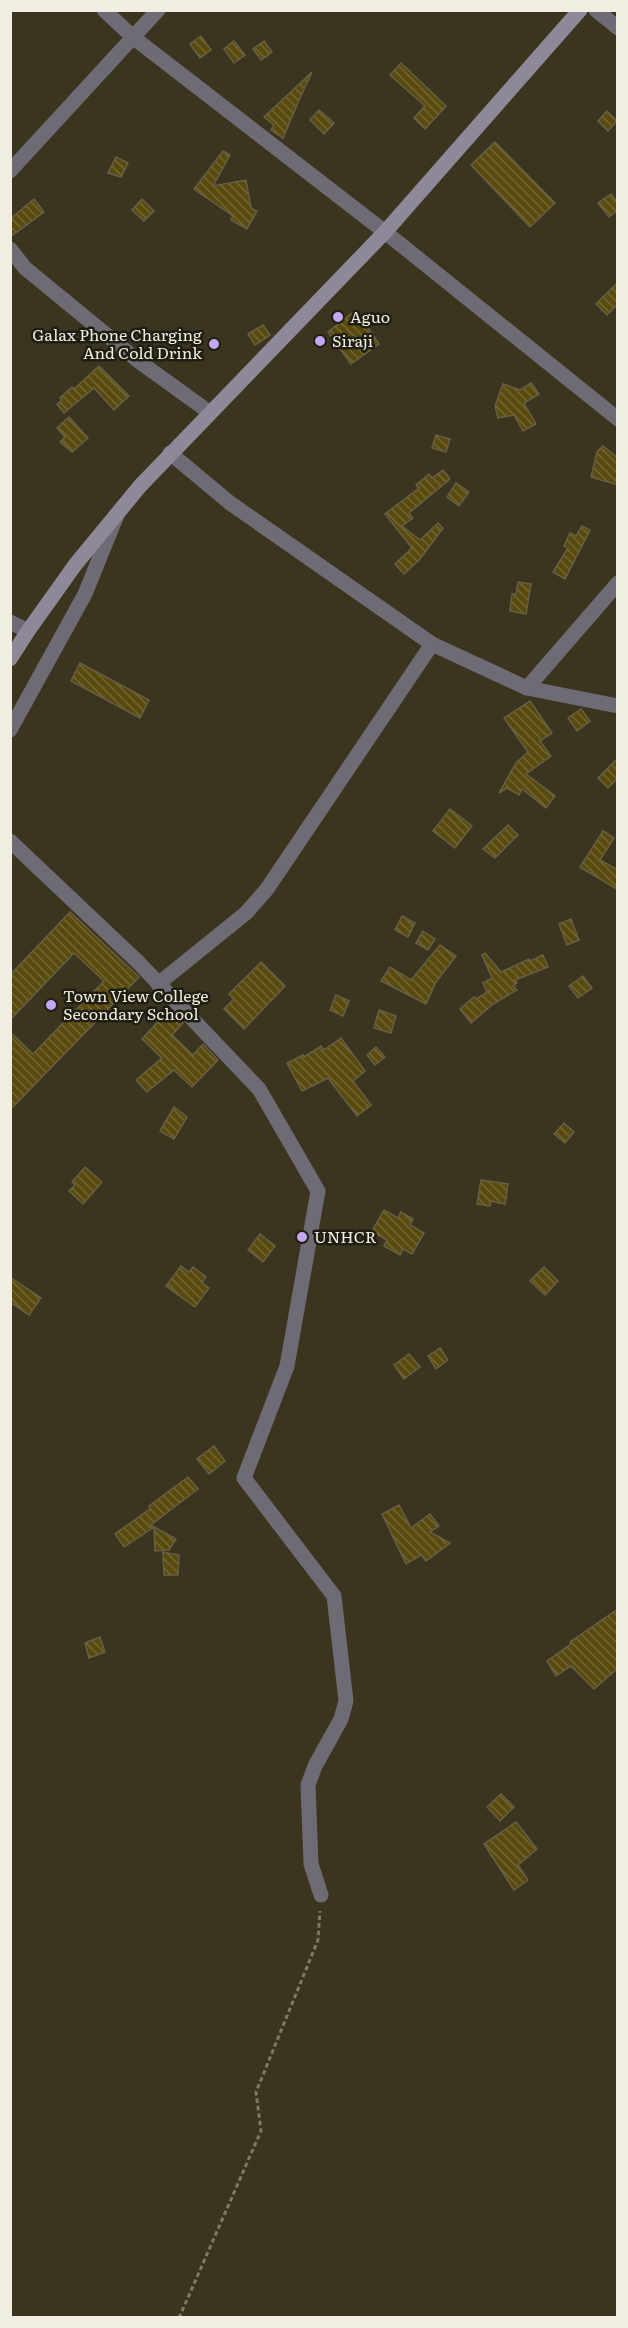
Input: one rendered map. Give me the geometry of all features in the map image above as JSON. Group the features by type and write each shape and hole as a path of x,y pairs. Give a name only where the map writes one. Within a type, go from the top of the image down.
{"main road":[{"path":"10,659 75,565 118,512 170,453 385,232 580,10"}],"street":[{"path":"104,10 134,38 385,232 618,419"},
{"path":"10,171 158,10"},
{"path":"596,10 618,28"},
{"path":"10,249 25,268 137,360 210,412"},
{"path":"170,453 230,503 432,644 527,688 618,706"},
{"path":"10,730 85,594 118,512"},
{"path":"527,688 618,583"},
{"path":"10,622 28,631"},
{"path":"158,984 246,913 267,889 432,644"},
{"path":"10,841 158,984 259,1089 318,1191 287,1366 244,1478 334,1596 346,1701 341,1719 315,1766 308,1785 311,1864 321,1895"}],"path":[{"path":"179,2318 261,2131 256,2092 318,1940 321,1895"}],"building":[{"path":"201,36 211,50 200,58 190,44"},
{"path":"234,41 245,55 234,63 224,49"},
{"path":"264,41 272,52 261,60 253,49"},
{"path":"401,63 446,106 425,129 414,118 425,106 390,75"},
{"path":"312,72 283,138 271,130 274,125 264,117"},
{"path":"319,110 334,123 324,134 310,120"},
{"path":"607,111 617,121 608,131 598,121"},
{"path":"495,142 555,203 530,227 471,165"},
{"path":"223,151 230,155 213,186 246,180 251,208 257,211 247,229 231,220 233,216 194,189"},
{"path":"116,157 128,163 121,177 108,173"},
{"path":"611,194 618,203 618,210 609,217 598,203"},
{"path":"34,199 44,212 10,237 10,219"},
{"path":"142,199 154,211 144,221 132,210"},
{"path":"618,282 618,304 607,315 596,304"},
{"path":"356,310 379,344 351,364 328,332"},
{"path":"263,325 270,335 255,345 248,334"},
{"path":"99,366 129,396 114,410 94,388 64,413 57,404 62,400 60,398 72,387 74,389"},
{"path":"531,383 539,394 524,403 536,424 523,431 514,415 498,418 495,406 503,384 520,390"},
{"path":"69,417 88,438 72,452 60,442 65,437 57,428"},
{"path":"436,435 450,439 446,452 432,448"},
{"path":"603,446 618,458 618,485 591,477 597,452"},
{"path":"443,470 450,479 409,513 413,518 402,526 420,540 438,523 443,528 420,559 404,574 395,564 412,548 385,514 419,488 416,485 429,474 432,478"},
{"path":"456,483 469,492 459,506 447,497"},
{"path":"582,526 590,530 565,579 553,572 568,548 564,546 570,533 576,536"},
{"path":"518,582 531,584 526,614 510,611 512,594 516,594"},
{"path":"80,663 149,700 140,718 71,681"},
{"path":"530,701 552,733 540,741 551,756 526,774 555,796 546,808 522,789 519,795 507,788 499,793 516,763 528,752 504,718"},
{"path":"581,709 590,721 577,731 568,718"},
{"path":"618,758 618,778 608,788 598,778"},
{"path":"450,809 472,826 455,848 433,831"},
{"path":"508,825 518,835 495,858 483,849"},
{"path":"603,831 614,838 600,860 618,870 618,890 580,867"},
{"path":"70,912 139,977 10,1110 10,1032 33,1054 104,981 74,953 10,1020 10,975"},
{"path":"402,916 415,923 408,937 395,930"},
{"path":"571,919 579,940 567,945 559,924"},
{"path":"423,931 435,939 428,950 416,943"},
{"path":"440,945 456,956 436,982 426,1004 381,981 390,967 411,980"},
{"path":"485,953 501,972 543,955 548,967 515,980 517,983 513,986 517,990 493,1004 471,1023 460,1009 474,997 476,999 491,990 487,992 483,983 492,978 482,955"},
{"path":"261,962 285,986 244,1029 224,1009 234,999 229,994"},
{"path":"583,976 592,988 578,998 569,986"},
{"path":"336,995 349,1001 343,1016 330,1010"},
{"path":"169,1010 183,1023 172,1035 193,1055 203,1044 218,1060 192,1087 174,1070 147,1092 136,1080 162,1058 142,1039"},
{"path":"379,1010 396,1016 391,1033 374,1028"},
{"path":"341,1038 365,1071 353,1081 371,1105 357,1116 328,1078 302,1091 287,1063 303,1055 304,1057 321,1046 324,1050"},
{"path":"376,1047 385,1057 375,1065 367,1055"},
{"path":"174,1107 187,1117 174,1139 160,1131"},
{"path":"564,1123 574,1132 565,1143 554,1134"},
{"path":"85,1167 102,1182 83,1204 69,1191 75,1185 72,1182"},
{"path":"481,1180 508,1184 505,1204 491,1201 490,1206 477,1204"},
{"path":"384,1210 398,1218 401,1212 413,1219 410,1225 424,1233 412,1254 403,1249 400,1255 384,1246 387,1240 372,1231"},
{"path":"260,1234 275,1246 263,1262 248,1250"},
{"path":"181,1266 189,1272 193,1267 206,1277 202,1283 209,1288 195,1307 166,1286"},
{"path":"544,1267 558,1281 545,1295 530,1281"},
{"path":"10,1277 41,1298 29,1315 10,1302"},
{"path":"440,1348 448,1360 436,1369 428,1356"},
{"path":"409,1354 420,1367 404,1379 394,1365"},
{"path":"214,1446 225,1461 209,1474 197,1459"},
{"path":"188,1477 198,1489 151,1525 154,1527 124,1547 115,1534 150,1509 149,1506"},
{"path":"399,1505 411,1528 430,1514 439,1526 430,1532 450,1543 426,1561 421,1555 406,1564 382,1514"},
{"path":"154,1527 176,1539 169,1550 155,1551"},
{"path":"163,1552 179,1555 178,1575 164,1575"},
{"path":"618,1609 618,1668 594,1689 571,1666 556,1676 547,1661"},
{"path":"100,1637 105,1652 89,1658 85,1643"},
{"path":"501,1794 514,1807 500,1821 487,1807"},
{"path":"516,1822 537,1849 518,1865 528,1880 514,1890 484,1844"}],"place":[{"name":"Aguo","path":"338,317"},
{"name":"Siraji","path":"320,341"},
{"name":"Galax Phone Charging And Cold Drink","path":"214,344"},
{"name":"Town View College Secondary School","path":"51,1005"},
{"name":"UNHCR","path":"302,1237"}]}
